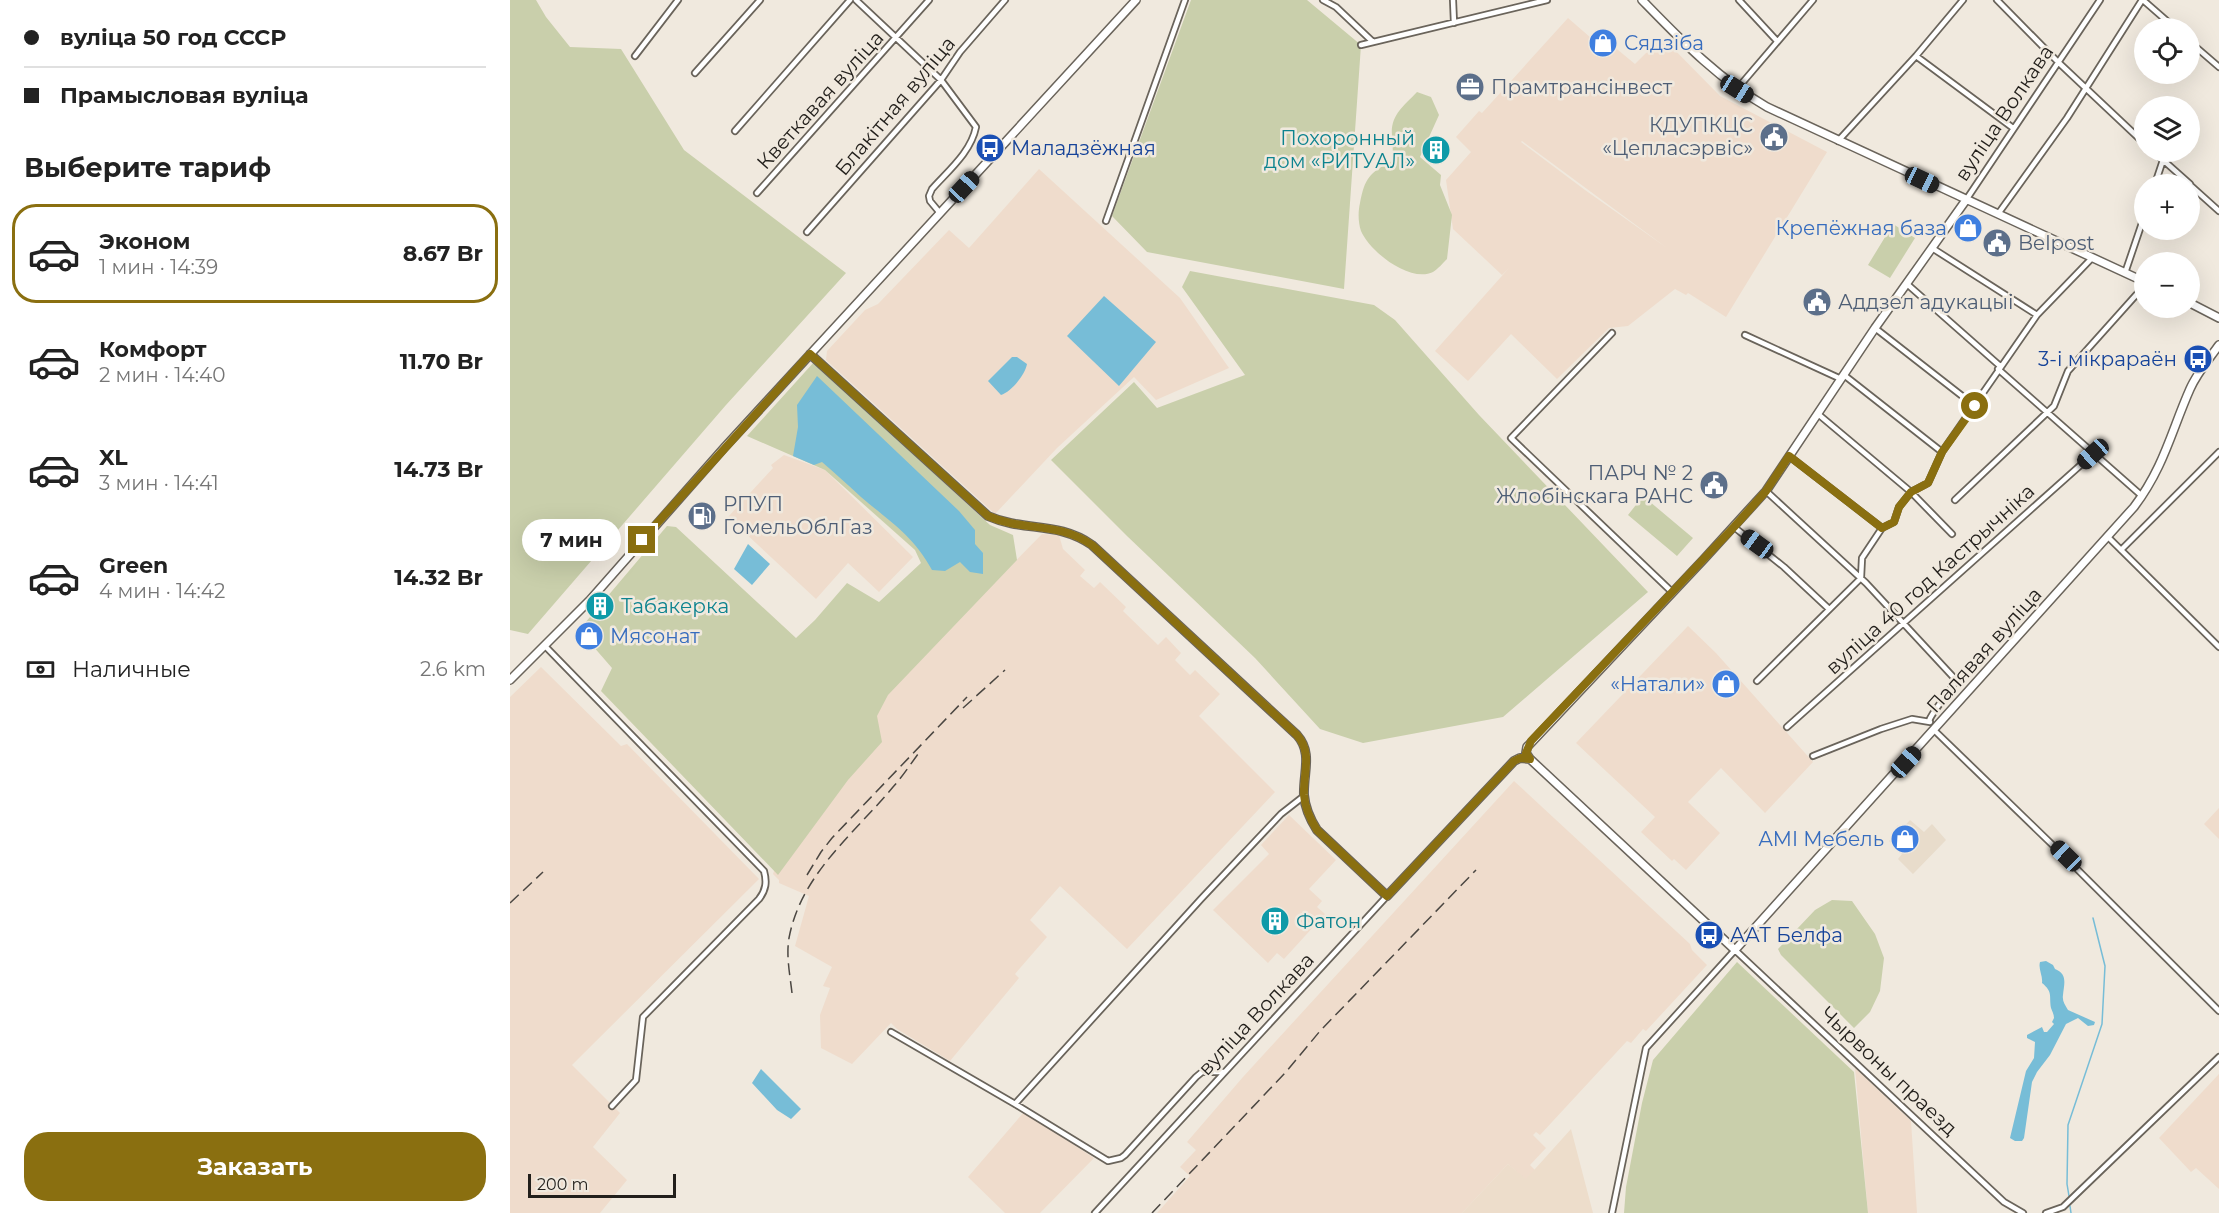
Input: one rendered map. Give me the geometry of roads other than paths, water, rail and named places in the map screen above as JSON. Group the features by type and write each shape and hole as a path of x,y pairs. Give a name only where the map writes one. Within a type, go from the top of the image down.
{"street":[{"path":"635,56 678,0"},
{"path":"695,73 760,0"},
{"path":"735,132 850,0"},
{"path":"856,0 940,80 976,127 974,138 965,153 932,189 929,196 930,201 940,213"},
{"name":"Кветкавая вуліца","path":"757,193 929,0"},
{"name":"Блакітная вуліца","path":"807,232 940,80 960,52 1005,0"},
{"path":"510,680 590,600 690,485 1136,0"},
{"path":"1106,221 1185,0"},
{"path":"1323,0 1336,7 1373,42"},
{"path":"1453,0 1454,23"},
{"path":"1361,45 1547,0"},
{"path":"1642,0 1695,54 1737,89 1786,117 2134,278"},
{"path":"1739,0 1777,41"},
{"path":"1737,89 1813,0"},
{"path":"1838,141 1916,56 1963,0"},
{"path":"1997,0 2058,62 2134,134"},
{"name":"вуліца Волкава","path":"1530,759 1526,753 1531,741 1766,491 2100,0"},
{"path":"1998,215 2067,118 2143,0 2164,18"},
{"path":"2200,51 2219,67"},
{"path":"1916,56 2013,128"},
{"path":"2165,162 2178,174"},
{"path":"2200,194 2219,211"},
{"path":"2125,273 2136,240"},
{"path":"1932,248 2037,315"},
{"path":"1756,681 1861,578 1862,558 1882,528 1894,522 1899,507 1911,492 1928,483 1942,452 2037,315 2092,258"},
{"path":"1907,284 2142,496"},
{"path":"1955,500 2054,406 2068,370 2134,295"},
{"path":"2200,308 2219,318"},
{"path":"1875,328 1975,406"},
{"path":"1612,333 1511,438 1672,592"},
{"path":"1745,335 1842,377 1942,452"},
{"name":"Палявая вуліца","path":"1735,950 1936,729 2142,496 2153,480 2168,449 2191,387 2219,345"},
{"path":"810,354 988,516 1011,524 1072,533 1092,545 1301,740 1305,745 1307,756 1304,796 1310,819 1317,830 1387,896"},
{"path":"1818,414 1911,492 1952,534"},
{"path":"2121,550 2219,452"},
{"name":"вуліца 40 год Кастрычніка","path":"1787,727 2093,454"},
{"path":"1789,456 1882,528"},
{"path":"1766,491 1861,578 1956,680 1950,693 1930,716 1929,721"},
{"path":"1734,527 1784,567 1829,609"},
{"path":"2108,537 2219,647"},
{"path":"545,646 764,871 766,880 763,894 759,899 643,1017 636,1080 612,1106"},
{"path":"1814,756 1912,719 1929,721 2219,1011"},
{"name":"вуліца Волкава","path":"1095,1213 1514,761 1520,758 1530,759"},
{"name":"Чырвоны праезд","path":"1530,759 2004,1202 2023,1213"},
{"path":"1015,1104 1201,899 1281,814 1304,796"},
{"path":"1612,1213 1646,1048 1735,950"},
{"path":"891,1032 1107,1161 1125,1155 1202,1072 1224,1072"},
{"path":"2046,1213 2062,1207 2219,1057"}],"water":[{"path":"1104,296 1156,342 1119,386 1067,336"},
{"path":"1012,357 1017,357 1027,364 1017,382 1001,395 988,381"},
{"path":"817,376 959,511 975,530 975,544 983,553 983,574 970,572 960,562 945,571 932,570 917,547 900,529 822,462 814,465 793,456 798,427 797,405"},
{"path":"748,544 770,564 752,585 734,569"},
{"path":"2046,961 2064,977 2063,999 2068,1010 2095,1022 2094,1025 2088,1026 2078,1018 2066,1024 2050,1055 2032,1082 2024,1138 2022,1141 2015,1141 2010,1138 2026,1071 2034,1058 2035,1042 2027,1038 2027,1035 2042,1027 2044,1032 2047,1032 2054,1024 2050,994 2042,983 2040,962"},
{"path":"761,1069 801,1109 791,1119 777,1110 752,1083"}],"waterway":[{"path":"2069,1196 2067,1184 2068,1125 2102,1024 2105,966 2093,918"},
{"path":"2070,1206 2071,1213"}],"railway":[{"path":"963,708 1005,670"},
{"path":"807,875 832,838 967,697"},
{"path":"792,993 788,945 795,915 805,894 831,856 896,783 918,754"},
{"path":"1152,1213 1286,1072 1320,1031 1476,870"},
{"path":"510,903 543,872"}],"place":[{"name":"Сядзіба","path":"1603,43"},
{"name":"Прамтрансінвест","path":"1470,87"},
{"name":"КДУПКЦС «Цепласэрвіс»","path":"1774,137"},
{"name":"Маладзёжная","path":"990,148"},
{"name":"Похоронный дом «РИТУАЛ»","path":"1436,150"},
{"name":"Крепёжная база","path":"1968,228"},
{"name":"Belpost","path":"1997,243"},
{"name":"Аддзел адукацыі","path":"1817,302"},
{"name":"3-і мікрараён","path":"2198,359"},
{"name":"ПАРЧ № 2 Жлобінскага РАНС","path":"1714,485"},
{"name":"РПУП ГомельОблГаз","path":"702,516"},
{"name":"Табакерка","path":"600,606"},
{"name":"Мясонат","path":"589,636"},
{"name":"«Натали»","path":"1726,684"},
{"name":"AMI Мебель","path":"1905,839"},
{"name":"Фатон","path":"1275,921"},
{"name":"ААТ Белфа","path":"1709,935"}]}
